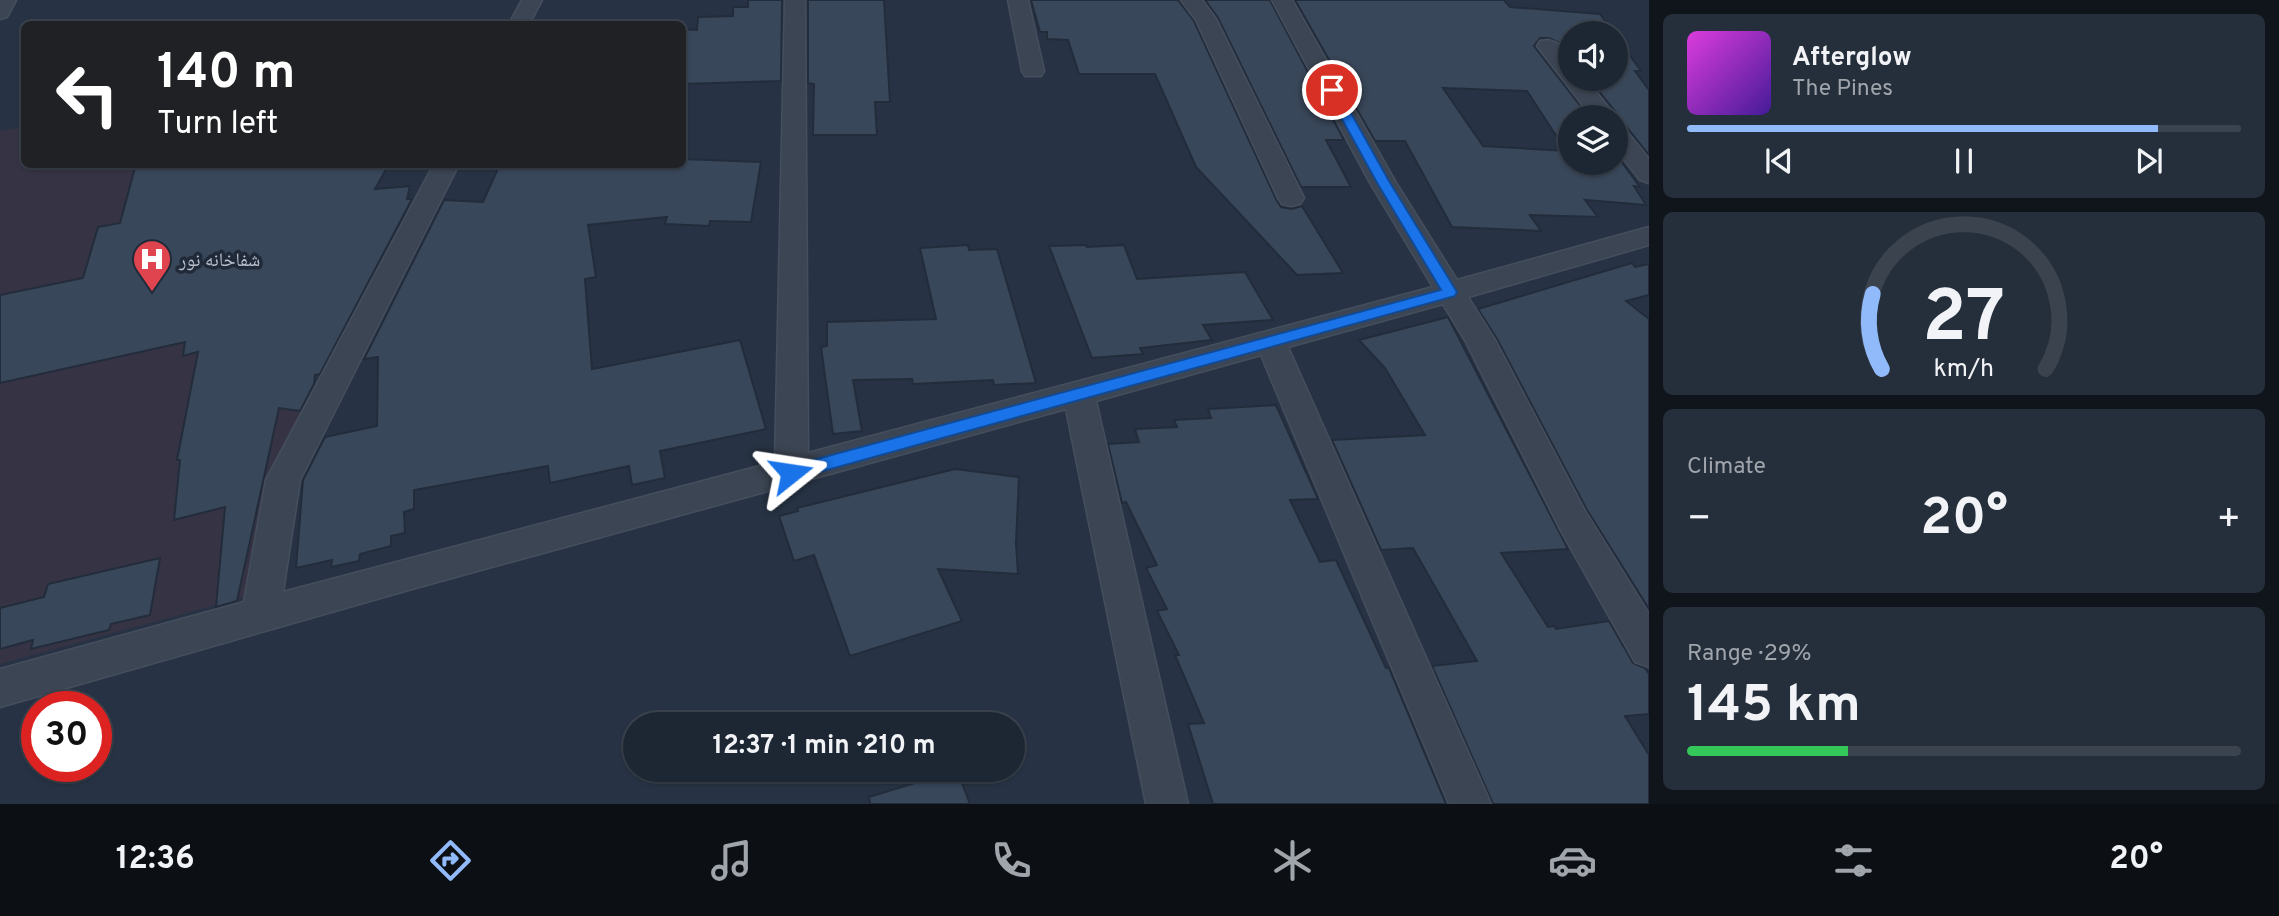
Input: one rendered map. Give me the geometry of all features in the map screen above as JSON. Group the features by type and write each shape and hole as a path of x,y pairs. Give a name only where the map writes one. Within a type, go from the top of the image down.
{"street":[{"path":"0,13 5,0"},
{"path":"521,21 532,0"},
{"path":"791,473 795,0"},
{"path":"1018,0 1034,71"},
{"path":"1191,0 1206,19 1291,198"},
{"path":"1282,0 1382,181 1480,340 1573,520 1649,649"},
{"path":"1548,46 1558,58"},
{"path":"1583,91 1595,105"},
{"path":"1628,148 1649,175"},
{"path":"261,614 283,480 445,168"},
{"path":"0,688 261,614 1271,343 1649,236"},
{"path":"1271,343 1470,804"},
{"path":"1079,395 1167,804"}],"shaded area":[{"name":"شفاخانه نور","path":"21,128 21,168 306,168 302,421 245,597 0,664 0,131"}],"building":[{"path":"748,0 782,0 781,81 686,84 686,29 697,30 698,17 733,16 733,7 748,7"},
{"path":"808,0 884,0 890,102 875,102 877,135 813,135 814,84 808,83"},
{"path":"1031,0 1178,0 1194,21 1276,199 1281,207 1292,209 1302,206 1343,273 1297,275 1196,167 1155,74 1079,74 1068,40 1047,39 1047,32 1040,32"},
{"path":"1205,0 1270,0 1344,140 1326,140 1351,187 1301,187 1218,18"},
{"path":"1295,0 1504,0 1510,7 1600,14 1605,21 1558,21 1558,42 1549,38 1540,38 1534,46 1558,77 1558,91 1569,91 1580,105 1558,105 1558,139 1527,91 1443,88 1483,146 1558,151 1558,175 1628,175 1628,171 1640,187 1634,186 1646,205 1585,200 1598,217 1530,215 1541,231 1452,227 1405,141 1375,141"},
{"path":"1628,53 1641,71 1635,71 1649,90 1649,155 1628,129 1628,105 1610,105 1599,91 1628,91"},
{"path":"686,159 761,162 751,222 710,221 709,226 665,224 667,217 588,225 596,277 585,279 592,369 740,340 766,429 660,451 665,478 632,485 629,466 550,483 548,466 414,490 414,509 404,512 405,533 391,536 391,546 360,554 359,561 331,567 332,560 296,568 303,480 325,437 377,426 378,357 364,359 444,200 483,202 498,168 686,168"},
{"path":"135,168 387,168 375,189 410,186 407,199 412,199 320,374 315,375 314,384 300,411 279,408 237,601 216,607 225,507 174,520 180,460 177,460 198,352 183,356 185,342 0,383 0,295 83,278 98,227 120,223"},
{"path":"968,245 969,250 997,249 1036,383 994,385 993,380 913,384 912,379 853,380 862,431 833,434 821,347 827,346 827,322 936,319 920,248"},
{"path":"1124,245 1137,279 1245,272 1273,320 1203,325 1212,340 1140,348 1143,354 1092,358 1049,246"},
{"path":"1632,263 1635,267 1649,264 1649,295 1626,301 1649,319 1649,609 1587,510 1497,339 1478,309"},
{"path":"1448,317 1568,549 1501,553 1548,627 1554,626 1556,629 1609,621 1633,663 1645,668 1649,674 1649,714 1625,716 1649,755 1649,804 1493,804 1432,666 1477,661 1413,548 1381,550 1332,440 1425,435 1385,368 1359,340"},
{"path":"1276,405 1318,499 1290,500 1320,562 1336,560 1386,668 1389,668 1446,804 1213,804 1188,724 1204,723 1175,655 1179,655 1157,611 1167,609 1146,568 1157,565 1126,502 1122,503 1108,444 1139,442 1135,429 1177,427 1174,420 1211,418 1208,409"},
{"path":"955,469 1019,477 1016,543 1018,574 938,569 962,621 850,656 814,555 794,561 779,516 798,511 797,508"},
{"path":"160,558 150,615 111,624 109,630 31,649 33,640 0,649 0,608 44,597 48,584"},
{"path":"918,782 962,782 970,804 870,804 869,797"}],"place":[{"name":"شفاخانه نور","path":"152,293"}],"route":[{"path":"791,473 1450,292 1382,181 1332,90"}]}
